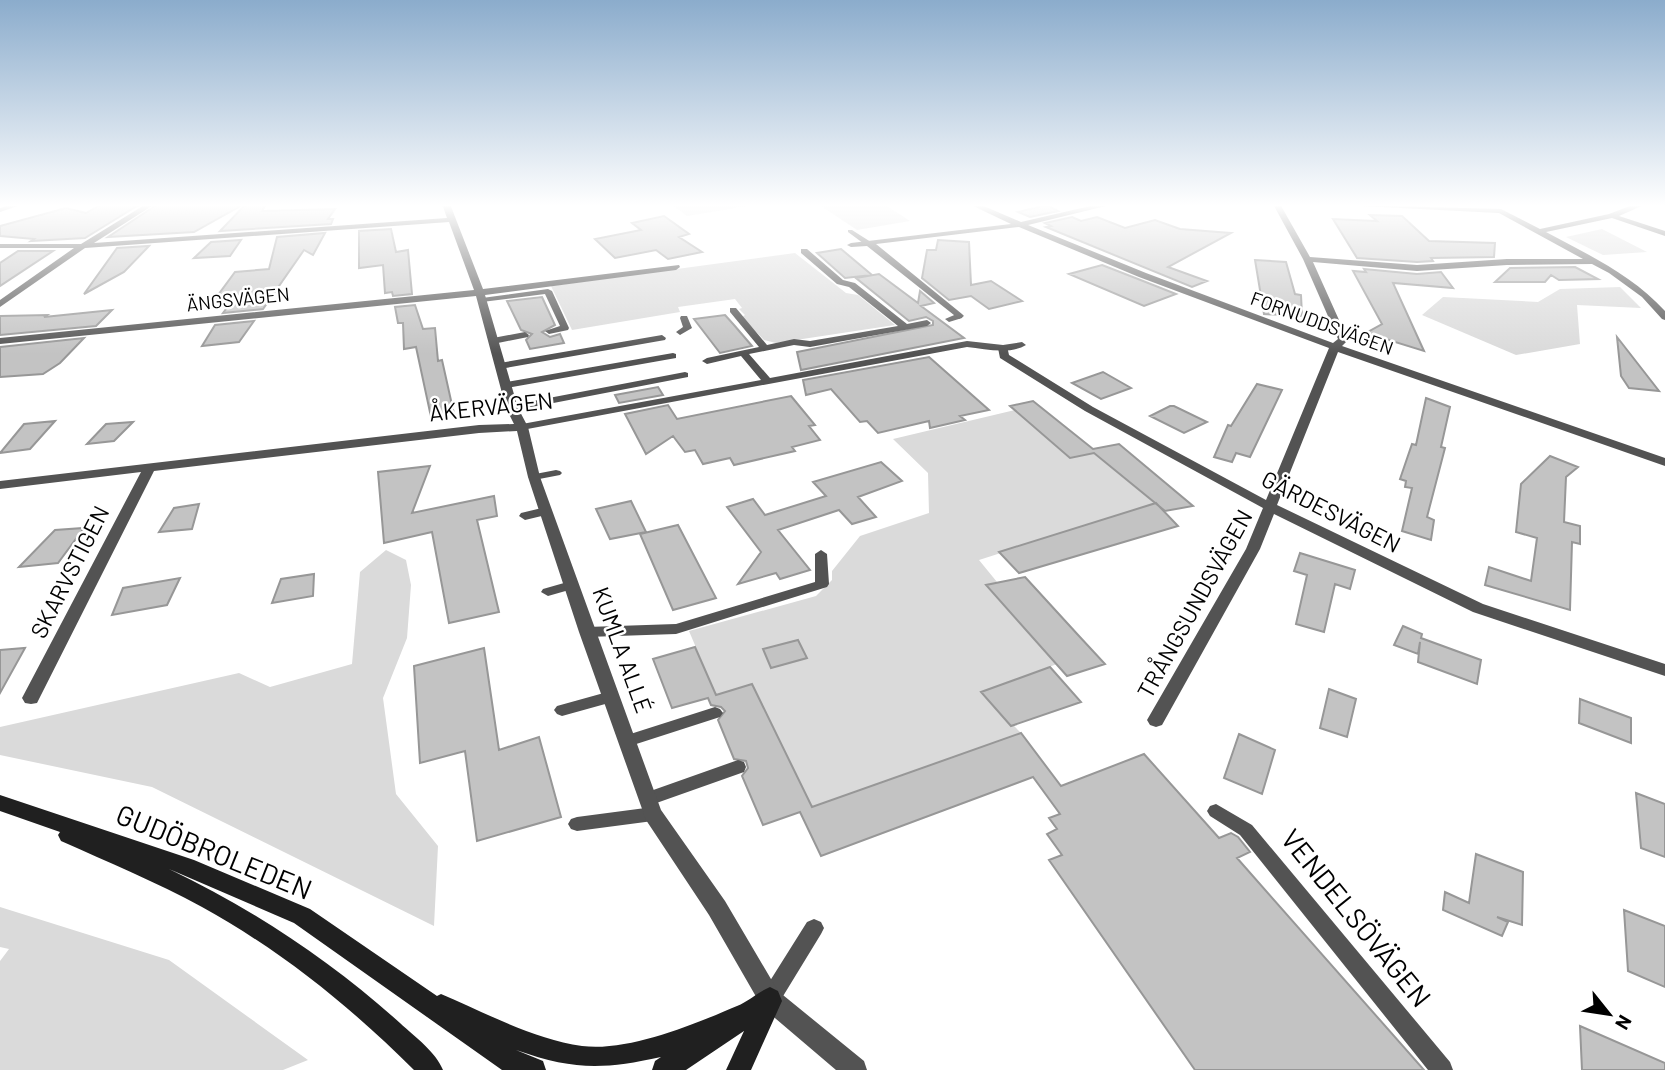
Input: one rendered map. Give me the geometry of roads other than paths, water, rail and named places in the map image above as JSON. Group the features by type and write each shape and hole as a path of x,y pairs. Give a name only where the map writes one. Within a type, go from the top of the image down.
{"main road":[{"name":"GUDÖBROLEDEN","path":"0,803 194,869 302,916 515,1064 534,1070"},
{"name":"GUDÖBROLEDEN","path":"0,803 178,884 274,940 388,1026 430,1070"},
{"path":"417,997 527,1043 585,1059 618,1056 748,1014"},
{"path":"664,1070 770,999"},
{"path":"738,1070 770,999"}],"street":[{"path":"0,304 72,254"},
{"name":"KUMLA ALLÉ","path":"464,254 481,296 512,408 522,427 534,477 651,806 717,908 770,999"},
{"path":"882,254 959,316"},
{"name":"FORNUDDSVÄGEN","path":"1087,254 1335,347 1665,462"},
{"name":"TRÅNGSUNDSVÄGEN","path":"1156,720 1253,549 1272,508 1335,347 1343,340 1304,254"},
{"path":"1581,254 1645,295 1665,317"},
{"path":"1307,259 1417,268 1507,261 1593,261"},
{"path":"481,296 676,267"},
{"name":"ÄNGSVÄGEN","path":"0,341 481,296"},
{"name":"GÄRDESVÄGEN","path":"1003,348 1004,356 1088,409 1272,508 1478,608 1665,670"},
{"name":"ÅKERVÄGEN","path":"0,485 522,427"},
{"name":"SKARVSTIGEN","path":"31,698 150,467"},
{"path":"770,999 855,1070"}],"lane":[{"path":"807,254 840,282 852,285 904,326"},
{"path":"481,296 548,291 565,328 549,331"},
{"path":"733,310 765,349"},
{"path":"949,319 959,316"},
{"path":"680,332 688,328 684,318"},
{"path":"707,361 794,342 810,344 927,323"},
{"path":"493,341 525,335"},
{"path":"500,366 662,338"},
{"name":"ÅKERVÄGEN","path":"522,427 982,343 1003,348"},
{"path":"1003,348 1022,345"},
{"path":"743,353 768,382"},
{"path":"506,385 673,356"},
{"path":"512,408 685,375"},
{"path":"534,477 556,473"},
{"path":"525,516 546,511"},
{"path":"587,632 676,629 822,584 821,554"},
{"path":"548,592 571,585"},
{"path":"562,710 611,697"},
{"path":"626,741 715,713"},
{"path":"577,824 651,806 738,767"},
{"name":"VENDELSÖVÄGEN","path":"1216,811 1246,830 1442,1070"},
{"path":"770,999 814,928"}]}
